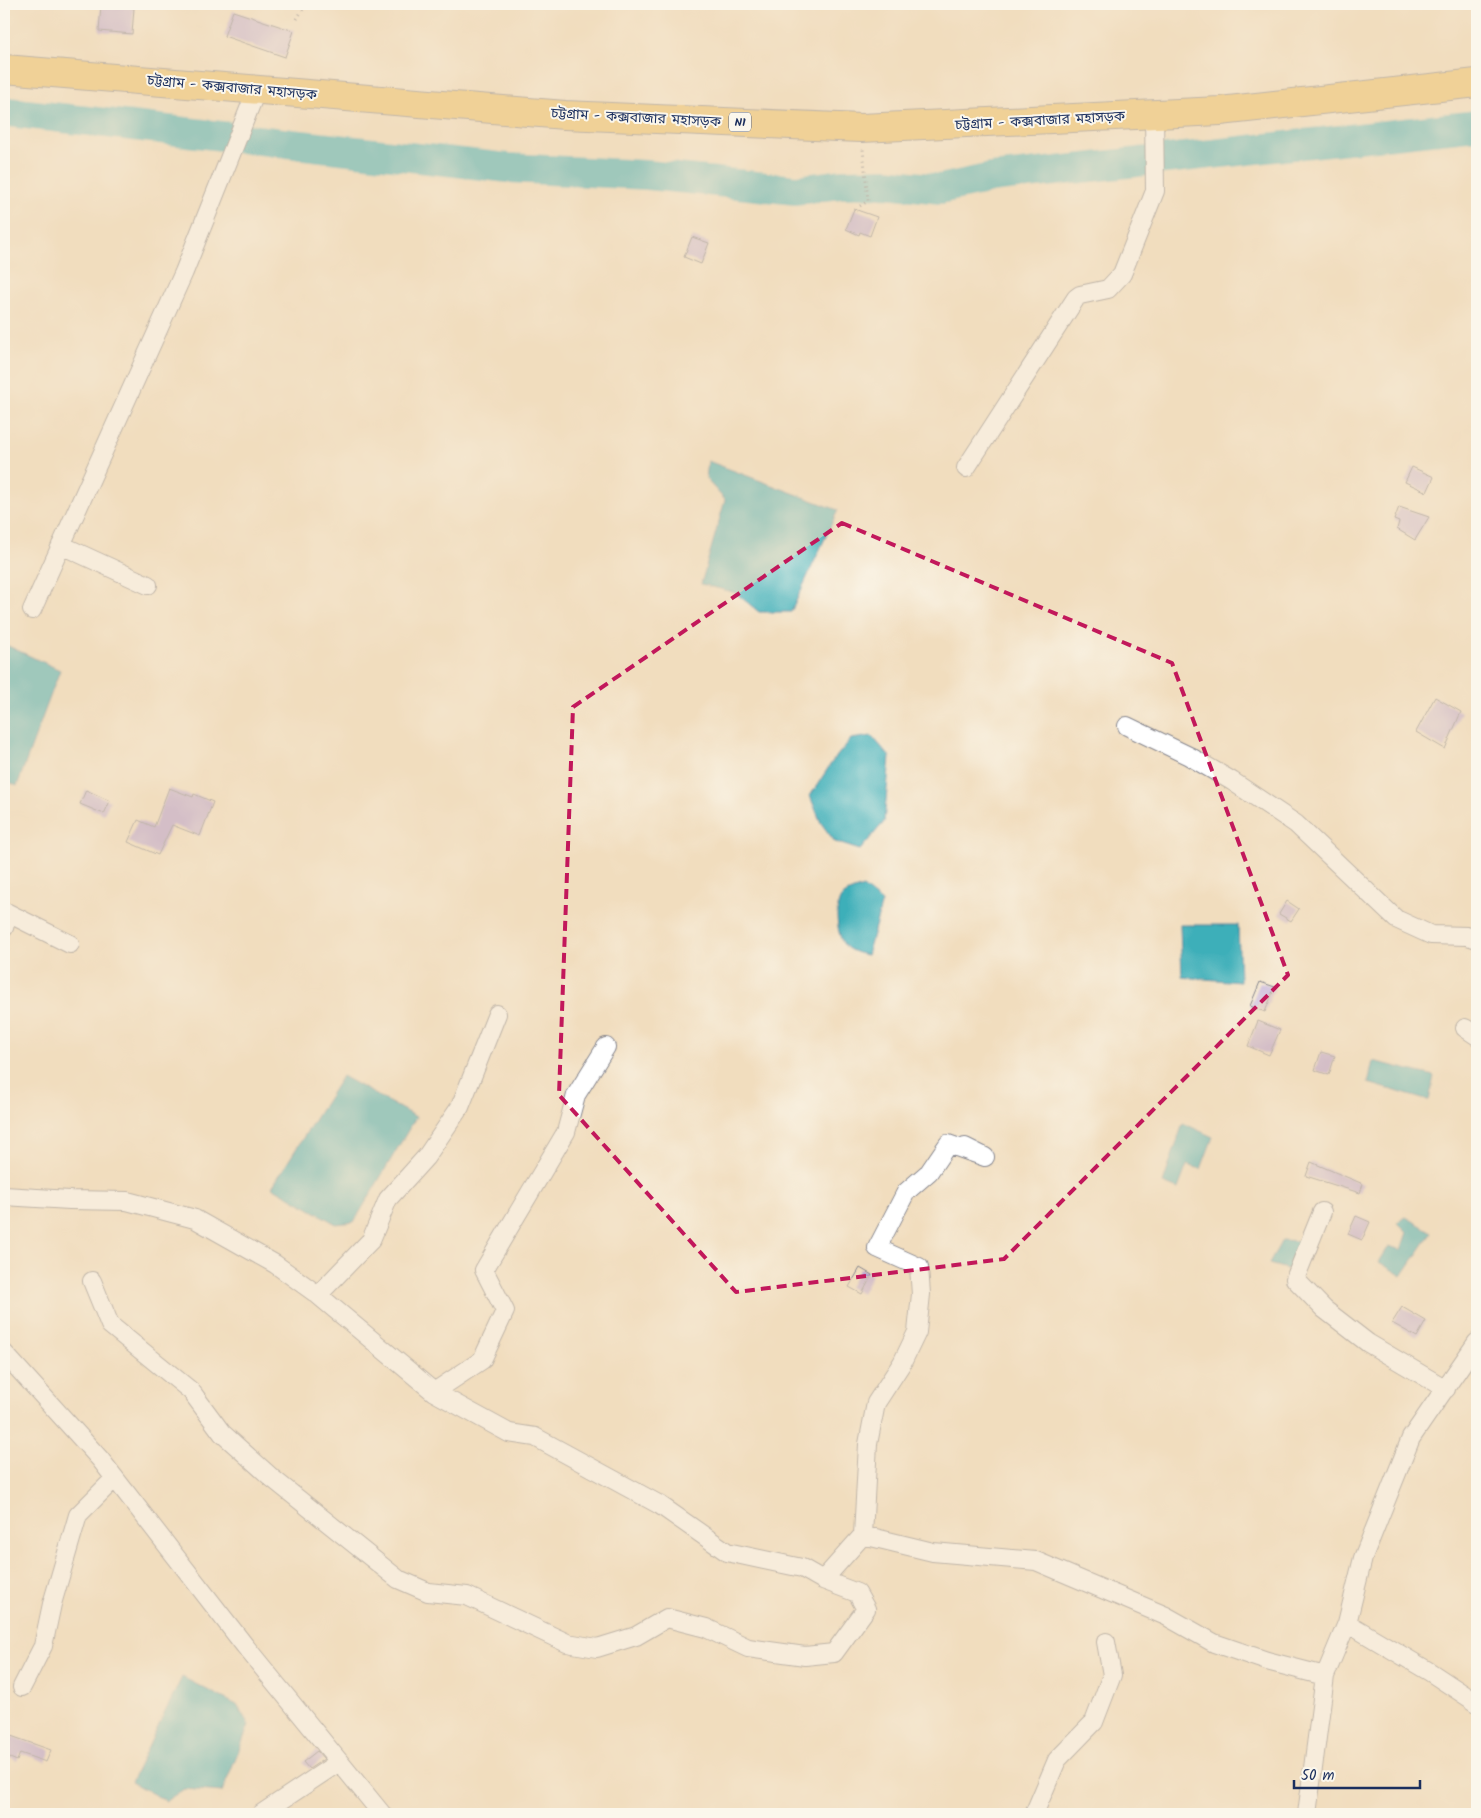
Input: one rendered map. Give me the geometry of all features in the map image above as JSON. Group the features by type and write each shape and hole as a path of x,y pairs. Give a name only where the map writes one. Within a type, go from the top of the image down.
{"highway":[{"name":"চট্টগ্রাম - কক্সবাজার মহাসড়ক","path":"4,69 565,115 861,128 1220,111 1477,83"}],"street":[{"path":"32,610 184,272 257,90"},
{"path":"966,468 1076,298 1080,295 1108,289 1122,274 1155,193 1154,114"},
{"path":"61,545 148,585"},
{"path":"1127,726 1189,756 1232,781 1296,824 1396,919 1432,935 1467,936 1477,939"},
{"path":"4,928 8,913 70,944"},
{"path":"318,1296 371,1240 388,1199 426,1157 460,1107 497,1014"},
{"path":"434,1392 482,1360 505,1311 484,1270 566,1132 576,1094 606,1048"},
{"path":"823,1580 863,1535 868,1444 876,1403 902,1363 917,1332 921,1294 919,1267 877,1248 906,1192 929,1172 948,1144 985,1157 965,1147"},
{"path":"8,1194 70,1200 127,1201 195,1218 275,1264 318,1296 434,1392 509,1433 535,1437 660,1505 728,1552 802,1568 823,1580 857,1593 866,1610 834,1653 805,1656 748,1648 706,1628 667,1618 636,1636 597,1648 567,1643 467,1596 428,1592 398,1579 272,1478 222,1433 191,1391 110,1326 92,1281"},
{"path":"1322,1212 1295,1279 1324,1310 1368,1343 1446,1389"},
{"path":"1307,1814 1325,1676 1347,1624 1363,1558 1411,1438 1477,1342"},
{"path":"4,1353 100,1459 245,1646 382,1814"},
{"path":"22,1688 43,1646 52,1604 78,1515 115,1478"},
{"path":"863,1535 933,1552 1036,1561 1166,1616 1214,1643 1266,1661 1325,1676"},
{"path":"1347,1624 1430,1672 1477,1703"},
{"path":"1034,1814 1057,1760 1094,1722 1112,1675 1106,1642"},
{"path":"261,1814 339,1762"}],"path":[{"path":"296,19 306,4"},
{"path":"860,206 868,201 861,128"}],"highlighted area":[{"path":"842,523 1172,663 1288,975 1004,1259 736,1292 559,1095 573,707"}],"water":[{"path":"708,461 838,510 791,612 759,612 736,593 701,584 725,500 706,479"},
{"path":"4,644 60,670 17,786 4,779"},
{"path":"872,736 890,757 884,822 860,850 835,842 821,823 810,796 832,762 851,739"},
{"path":"863,887 882,902 867,955 845,946 839,932 837,918 838,904 844,895"},
{"path":"1180,925 1238,925 1240,982 1182,977"},
{"path":"1373,1061 1434,1076 1429,1101 1368,1083"},
{"path":"342,1076 416,1117 354,1222 336,1224 272,1187"},
{"path":"1183,1123 1213,1137 1201,1169 1187,1165 1178,1189 1163,1183"},
{"path":"1406,1217 1432,1232 1402,1276 1379,1262 1389,1246 1401,1250 1407,1232 1397,1222"},
{"path":"1282,1240 1303,1241 1290,1270 1269,1264"},
{"path":"182,1677 237,1705 249,1725 222,1792 184,1789 166,1801 131,1782"}],"building":[{"path":"101,5 134,8 132,34 99,31"},
{"path":"233,11 294,31 285,57 224,36"},
{"path":"854,209 877,217 870,236 860,232 859,235 846,229"},
{"path":"692,237 709,243 701,264 684,257"},
{"path":"1412,467 1434,477 1427,492 1405,482"},
{"path":"1399,507 1429,517 1415,540 1397,529 1399,522 1394,520"},
{"path":"1435,697 1461,712 1445,749 1416,732"},
{"path":"169,788 193,797 194,794 213,802 200,836 172,825 158,855 128,842 138,820 154,827"},
{"path":"86,790 110,801 104,814 80,804"},
{"path":"1287,901 1299,909 1291,921 1279,914"},
{"path":"1260,982 1275,987 1265,1012 1250,1006"},
{"path":"1258,1021 1280,1030 1269,1055 1248,1046"},
{"path":"1321,1052 1335,1056 1329,1075 1315,1070"},
{"path":"1311,1162 1363,1184 1360,1193 1306,1176"},
{"path":"1356,1216 1370,1222 1362,1240 1348,1234"},
{"path":"860,1268 872,1275 862,1294 849,1287"},
{"path":"1402,1307 1426,1321 1417,1337 1392,1323"},
{"path":"11,1736 51,1750 46,1762 20,1753 17,1761 5,1756"},
{"path":"317,1751 324,1759 309,1769 303,1762"}],"waterway":[{"path":"8,112 508,168 647,175 796,190 842,184 886,183 940,189 991,178 1477,125"}]}
